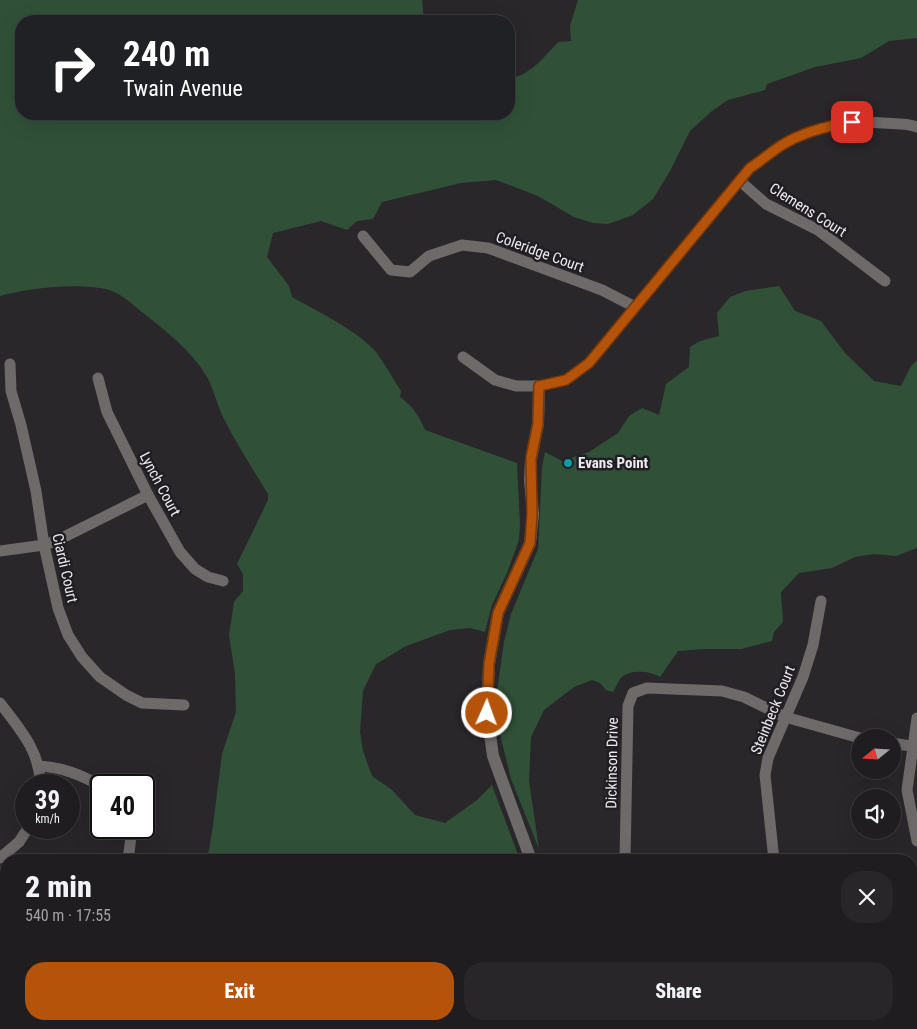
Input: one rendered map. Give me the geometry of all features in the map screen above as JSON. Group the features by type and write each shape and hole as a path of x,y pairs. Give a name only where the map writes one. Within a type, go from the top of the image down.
{"street":[{"path":"463,357 495,380 516,386 539,386 566,380 589,363 750,168 782,145 829,126 852,122 911,125 917,128"},
{"name":"Clemens Court","path":"740,181 766,204 818,230 885,281"},
{"name":"Coleridge Court","path":"363,236 391,270 410,272 429,256 462,245 488,248 602,290 635,307"},
{"name":"Ciardi Court","path":"10,364 11,391 36,491 44,545 58,608 68,635 82,657 100,677 126,695 142,703 184,705"},
{"name":"Lynch Court","path":"98,378 107,412 148,495 180,552 195,569 208,577 223,581"},
{"path":"529,854 493,756 487,713 489,664 498,613 530,543 532,514 531,458 538,424 539,386"},
{"path":"0,551 44,545 58,540 148,495"},
{"name":"Steinbeck Court","path":"773,854 765,775 768,758 803,677 814,645 821,601"},
{"name":"Dickinson Drive","path":"625,854 628,706 633,693 647,688 722,691 744,697 785,716 851,735"},
{"path":"0,703 31,744 39,774"},
{"path":"917,718 915,747 907,790 917,841"},
{"path":"901,745 915,747"},
{"path":"38,766 55,767 90,780"},
{"path":"5,854 21,839"},
{"path":"128,854 130,839"}],"green space":[{"path":"0,0 422,0 423,15 15,15 15,120 515,120 515,77 530,70 558,42 571,41 570,26 578,0 917,0 917,38 889,41 861,58 815,67 767,84 765,90 728,100 712,111 690,131 670,171 653,199 633,215 608,224 593,223 574,217 538,196 496,180 461,183 382,202 373,219 357,221 347,230 321,221 273,233 267,257 289,286 292,297 337,322 359,337 376,352 401,391 400,397 409,404 425,430 517,463 519,540 507,573 492,605 485,632 470,628 450,630 406,646 376,664 363,691 360,732 363,751 372,776 392,790 415,815 445,823 477,800 492,785 518,854 208,854 222,754 236,712 235,674 229,635 234,602 243,591 243,574 237,564 268,500 268,494 229,429 201,367 178,342 127,300 109,290 84,286 39,288 0,296"},
{"path":"779,286 795,311 821,321 845,353 874,381 901,386 911,366 917,360 917,548 896,556 874,554 855,557 832,568 799,573 781,592 783,622 774,632 772,641 741,649 678,651 660,677 646,672 629,673 621,678 613,692 606,690 600,683 592,680 574,687 544,710 531,737 529,781 539,849 511,779 498,726 496,698 504,642 511,614 538,549 542,467 545,452 562,461 589,452 618,433 629,416 642,408 659,415 666,384 689,367 690,347 700,341 719,336 717,313 730,297 745,291"}],"place":[{"name":"Evans Point","path":"568,463"}],"route":[{"path":"487,713 489,664 498,613 530,543 532,514 531,458 538,424 539,386 566,380 589,363 750,168 782,145 803,135 829,126 852,122"}]}
